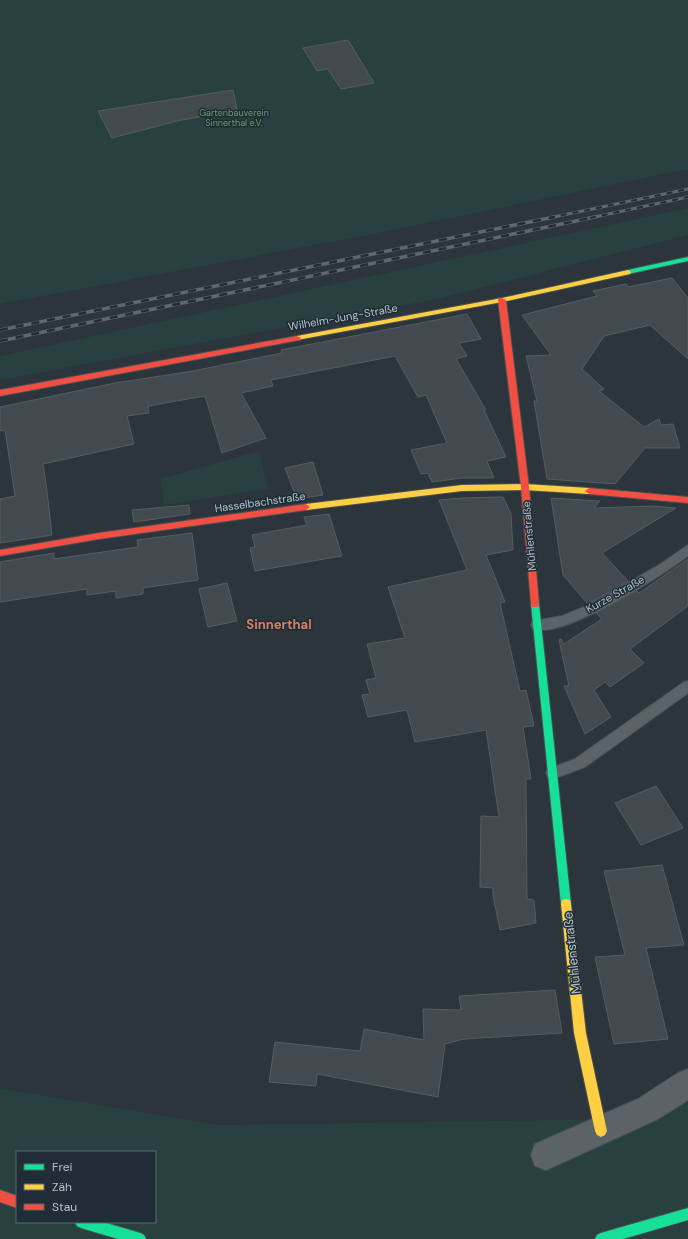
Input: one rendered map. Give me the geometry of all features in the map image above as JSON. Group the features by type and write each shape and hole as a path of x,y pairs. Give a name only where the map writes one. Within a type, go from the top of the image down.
{"street":[{"name":"Wilhelm-Jung-Straße","path":"0,393 502,300 688,259"},
{"name":"Mühlenstraße","path":"502,300 525,487 537,625 580,1033 601,1131"},
{"path":"525,487 641,495 688,500"},
{"name":"Hasselbachstraße","path":"0,553 99,536 365,499 462,488 525,487"},
{"path":"546,1155 648,1109 688,1083"},
{"path":"0,1196 16,1202"},
{"path":"601,1239 688,1214"},
{"path":"84,1223 140,1239"}],"lane":[{"name":"Kurze Straße","path":"537,625 563,621 593,608 663,568 688,550"},
{"path":"553,773 580,763 688,686"}],"green space":[{"name":"Gartenbauverein Sinnerthal e.V.","path":"0,0 688,0 688,169 378,233 0,304"},
{"path":"688,208 688,235 437,299 0,380 0,356"},
{"path":"259,451 268,489 164,505 160,479"},
{"path":"0,1088 217,1125 633,1119 688,1102 688,1239 0,1239"}],"building":[{"path":"348,40 374,83 341,89 328,69 317,71 303,48"},
{"path":"233,90 237,110 177,121 112,138 98,111"},
{"path":"672,278 688,298 688,359 650,325 604,336 582,369 604,389 599,391 644,427 659,419 661,425 673,424 680,448 645,448 615,484 547,479 534,401 537,401 526,356 551,355 522,315 597,296 593,291 626,284 628,287"},
{"path":"467,314 481,339 459,343 467,356 456,359 486,410 484,410 506,457 487,461 494,478 462,478 432,482 428,473 421,474 411,450 447,443 426,395 418,397 395,356 271,380 273,386 241,393 266,438 222,453 205,396 148,406 149,413 127,416 134,444 43,464 52,535 0,543 0,499 15,496 5,430 0,431 0,407 115,383 193,371 282,353 281,350"},
{"path":"313,462 323,495 297,499 285,468"},
{"path":"503,497 511,514 513,550 486,555 505,602 500,603 520,691 526,690 534,726 523,727 531,779 526,779 527,899 534,900 536,923 500,930 493,896 493,888 480,887 481,816 499,817 486,730 415,742 407,710 368,717 362,695 370,694 366,680 376,678 367,644 405,638 388,587 467,570 439,500"},
{"path":"551,498 600,501 594,508 653,506 676,508 602,553 628,581 588,604 563,575"},
{"path":"189,505 190,514 134,522 132,510"},
{"path":"329,514 342,556 255,571 250,548 255,547 252,535 307,525 304,517"},
{"path":"192,533 198,580 143,588 143,594 116,598 116,591 87,595 87,589 0,602 0,562 54,553 54,559 138,547 137,540"},
{"path":"688,559 688,606 630,649 644,663 610,687 605,682 594,690 611,717 585,734 564,686 569,686 559,640 561,639 564,644 602,619 596,613 637,591 639,593"},
{"path":"227,583 237,621 208,627 199,589"},
{"path":"656,786 683,828 641,845 615,803"},
{"path":"662,865 684,945 646,948 668,1039 614,1044 595,957 625,955 604,871"},
{"path":"555,990 562,1033 464,1039 445,1044 438,1097 317,1074 316,1086 269,1082 275,1042 360,1051 364,1029 424,1040 423,1009 461,1010 459,996"}],"railway":[{"path":"549,218 688,189"},
{"path":"590,218 688,197"},
{"path":"0,330 554,217"},
{"path":"0,341 595,217"}],"traffic: fast":[{"path":"628,272 688,259"},
{"path":"535,604 566,904"},
{"path":"601,1239 688,1214"},
{"path":"84,1223 140,1239"}],"traffic: slow":[{"path":"297,338 502,300 628,272"},
{"path":"306,507 462,488 525,487 589,491"},
{"path":"566,904 580,1033 601,1131"}],"traffic: jam":[{"path":"502,300 525,487 535,604"},
{"path":"0,393 297,338"},
{"path":"589,491 688,500"},
{"path":"0,553 99,536 306,507"},
{"path":"0,1196 16,1202"}],"district":[{"name":"Sinnerthal","path":"279,624"}]}
